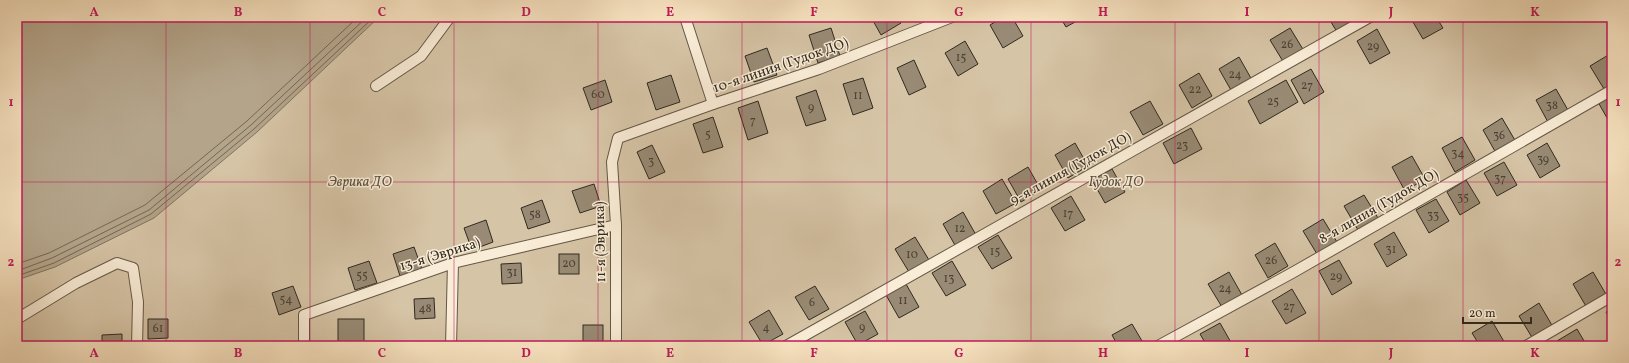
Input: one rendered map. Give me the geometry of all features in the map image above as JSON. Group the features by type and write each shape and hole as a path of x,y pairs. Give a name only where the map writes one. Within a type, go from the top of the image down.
{"lane":[{"path":"376,86 421,56 450,17"},
{"path":"685,17 713,104"},
{"name":"10-я линия (Гудок ДО)","path":"618,138 713,104 819,69 952,17"},
{"name":"9-я линия (Гудок ДО)","path":"786,346 1370,17"},
{"name":"8-я линия (Гудок ДО)","path":"1158,346 1305,265 1612,90"},
{"name":"11-я (Эврика)","path":"616,346 616,225 612,162 618,138"},
{"name":"13-я (Эврика)","path":"304,346 304,315 453,263 616,225"},
{"path":"17,319 76,283 117,263 133,268 138,302 137,346"},
{"path":"451,346 453,263"},
{"path":"1526,346 1612,296"}],"green space":[{"name":"Гудок ДО","path":"17,17 1612,17 1612,346 17,346"}],"water":[{"path":"17,17 379,17 257,132 154,218 55,267 17,280"}],"building":[{"path":"871,17 898,17 901,23 881,35"},
{"path":"1003,17 1012,17 1023,36 1003,48 990,25"},
{"path":"1060,17 1084,17 1066,27"},
{"path":"1328,17 1355,17 1357,21 1337,32"},
{"path":"1410,17 1436,17 1443,28 1423,39"},
{"path":"831,28 840,56 818,63 809,35"},
{"path":"1290,28 1304,51 1284,63 1270,40"},
{"path":"1377,29 1390,53 1370,64 1357,41"},
{"path":"965,41 978,64 958,76 945,53"},
{"path":"767,48 777,75 754,82 745,56"},
{"path":"1610,54 1612,58 1612,84 1604,89 1590,66"},
{"path":"1239,57 1252,80 1232,92 1219,69"},
{"path":"914,60 926,87 909,95 897,68"},
{"path":"1311,69 1324,92 1304,104 1291,80"},
{"path":"1199,73 1212,96 1192,108 1179,85"},
{"path":"671,75 680,102 656,110 647,83"},
{"path":"863,78 873,108 853,115 843,84"},
{"path":"605,80 612,102 591,110 583,88"},
{"path":"1286,80 1298,102 1260,124 1248,101"},
{"path":"1556,89 1569,112 1549,124 1536,100"},
{"path":"816,90 826,120 806,126 796,97"},
{"path":"1612,94 1612,124 1611,125 1598,102"},
{"path":"758,101 768,133 748,140 738,108"},
{"path":"1150,101 1163,124 1143,135 1130,112"},
{"path":"713,117 723,147 703,153 693,124"},
{"path":"1502,118 1516,142 1496,153 1483,130"},
{"path":"1191,128 1202,149 1174,164 1163,143"},
{"path":"1462,137 1475,160 1455,172 1442,148"},
{"path":"1075,143 1088,166 1068,178 1055,155"},
{"path":"1547,143 1560,166 1540,178 1527,155"},
{"path":"652,145 665,172 649,179 637,152"},
{"path":"1412,156 1425,179 1405,191 1392,167"},
{"path":"1504,162 1517,185 1497,196 1484,173"},
{"path":"1028,167 1041,190 1021,202 1008,179"},
{"path":"1112,169 1125,192 1105,203 1092,180"},
{"path":"1002,179 1016,203 996,214 983,191"},
{"path":"1466,180 1480,203 1460,215 1447,192"},
{"path":"594,184 601,206 580,213 572,191"},
{"path":"1364,195 1378,218 1358,230 1344,206"},
{"path":"1071,196 1085,220 1065,231 1051,208"},
{"path":"1436,199 1449,221 1429,233 1416,210"},
{"path":"542,200 550,222 528,229 521,208"},
{"path":"963,212 976,235 956,247 943,224"},
{"path":"1323,219 1337,242 1317,254 1303,231"},
{"path":"486,220 493,242 472,250 464,228"},
{"path":"1394,232 1407,255 1387,267 1374,244"},
{"path":"998,235 1012,258 992,269 978,247"},
{"path":"915,237 929,260 909,272 895,249"},
{"path":"1275,243 1288,266 1268,278 1255,255"},
{"path":"414,247 422,269 400,276 393,254"},
{"path":"559,254 579,254 579,274 559,274"},
{"path":"1339,260 1352,283 1332,295 1319,271"},
{"path":"369,261 377,283 355,290 348,268"},
{"path":"952,261 966,285 946,296 932,273"},
{"path":"521,263 522,283 502,284 501,264"},
{"path":"1229,272 1242,295 1222,307 1208,284"},
{"path":"1593,272 1607,296 1587,308 1573,284"},
{"path":"906,284 919,307 899,318 886,295"},
{"path":"293,286 301,307 279,315 272,293"},
{"path":"815,286 829,309 809,320 795,297"},
{"path":"1292,289 1306,313 1286,324 1272,301"},
{"path":"434,298 435,318 415,319 414,299"},
{"path":"1539,303 1553,327 1533,339 1519,316"},
{"path":"1612,308 1612,322 1606,312"},
{"path":"769,310 783,334 763,345 749,322"},
{"path":"865,311 878,334 858,345 845,322"},
{"path":"148,319 168,319 168,338 148,339"},
{"path":"338,319 364,319 364,342 338,342"},
{"path":"1492,321 1506,345 1505,346 1480,346 1472,333"},
{"path":"1220,323 1233,346 1207,346 1200,334"},
{"path":"1132,324 1145,346 1118,346 1112,335"},
{"path":"583,325 603,325 603,345 583,345"},
{"path":"1577,329 1587,346 1559,346 1557,341"},
{"path":"122,334 122,346 102,346 102,335"},
{"path":"711,341 714,346 702,346"}],"park label":[{"name":"Эврика ДО","path":"360,182"}]}
